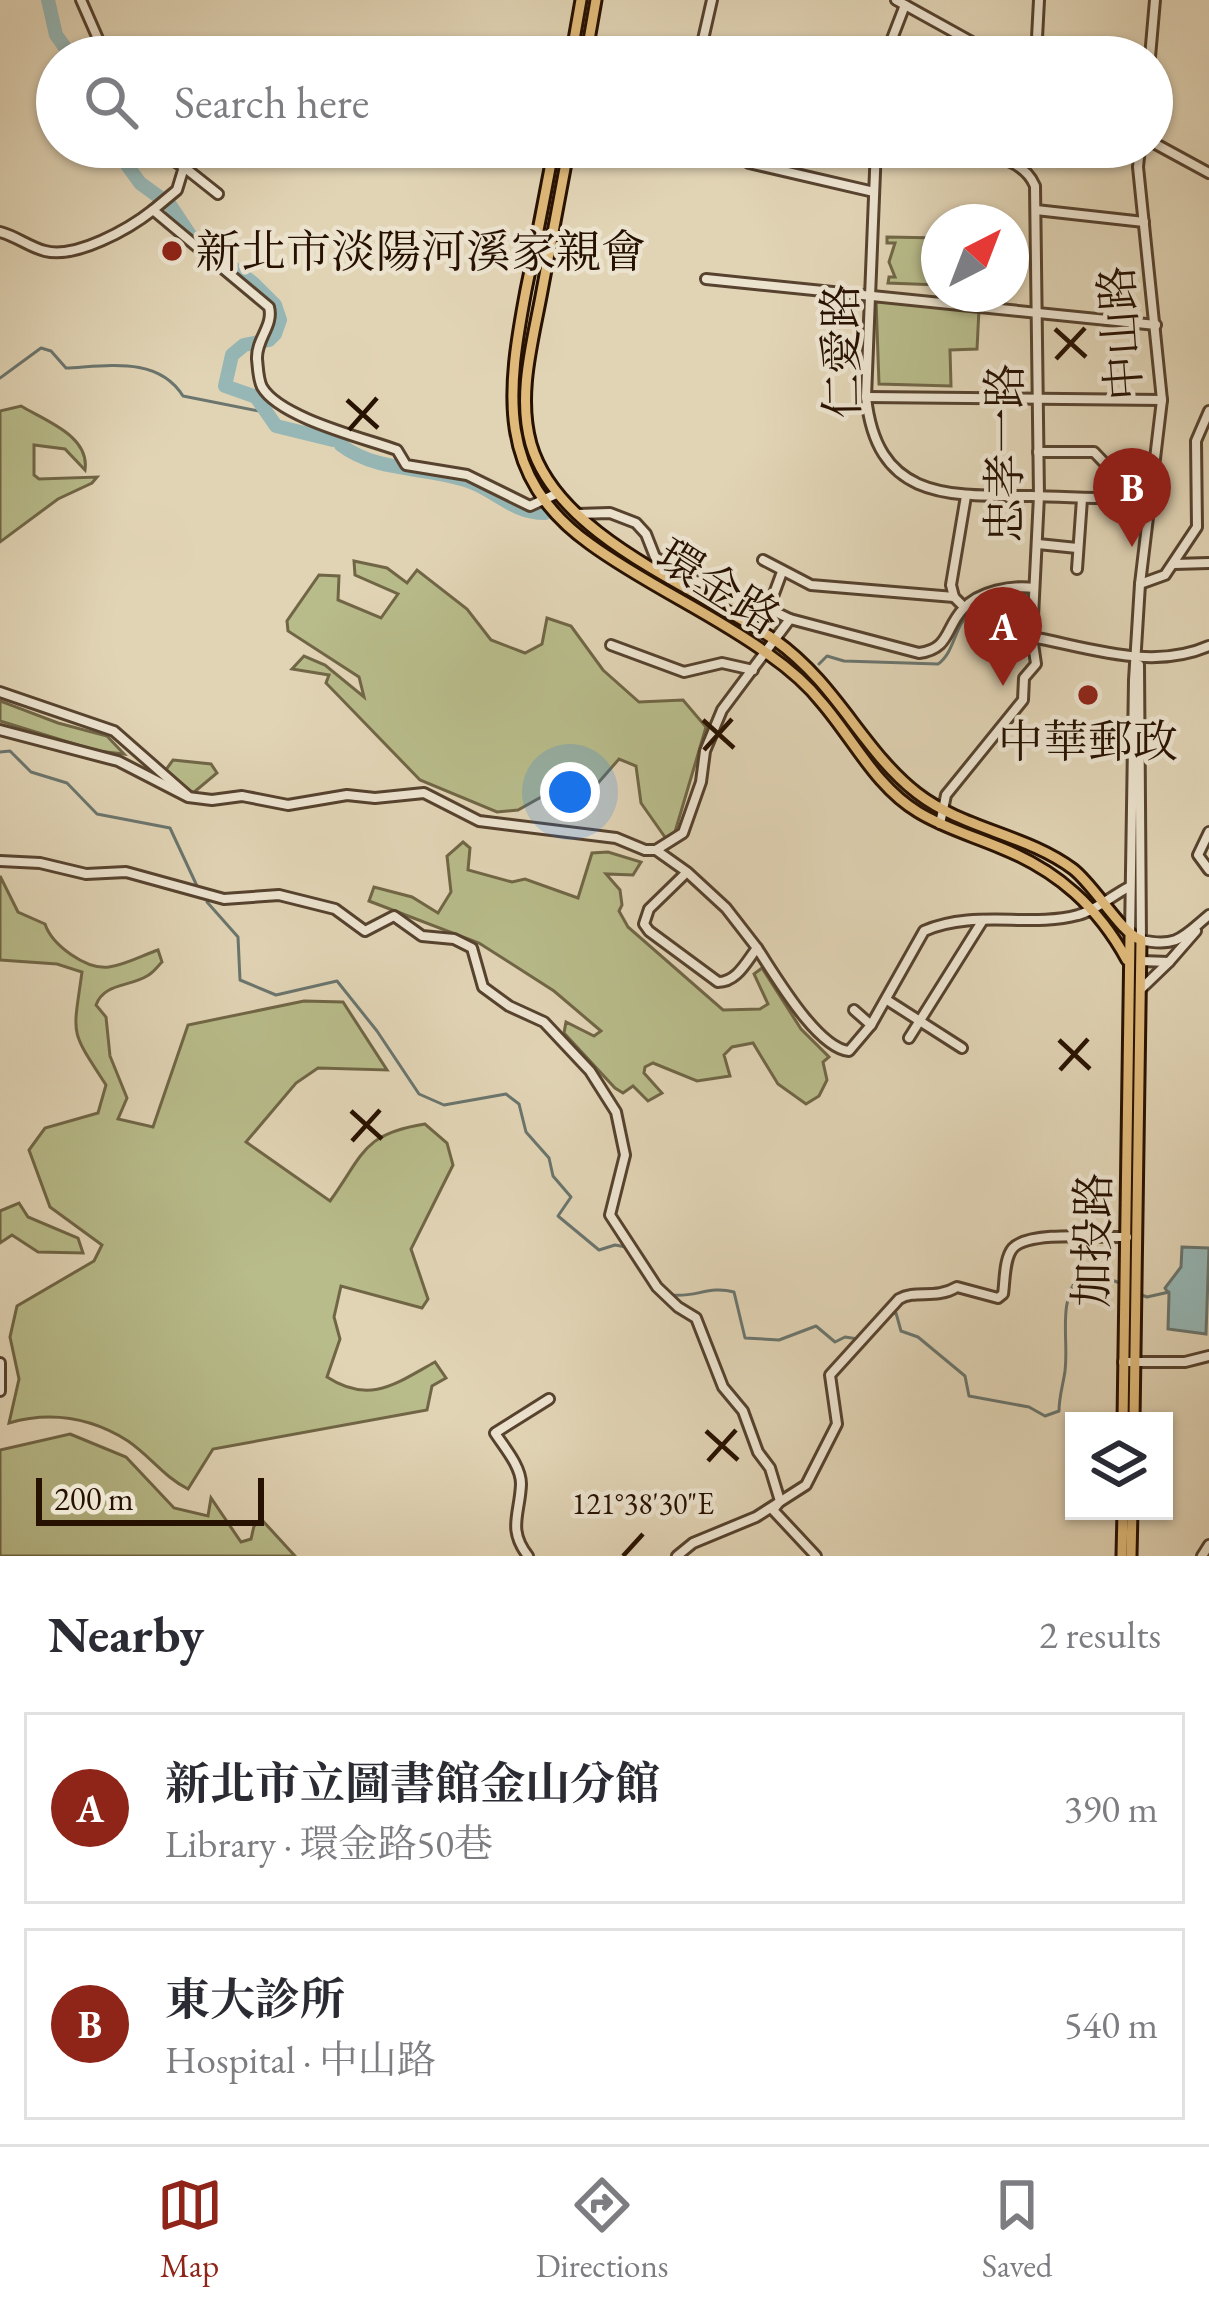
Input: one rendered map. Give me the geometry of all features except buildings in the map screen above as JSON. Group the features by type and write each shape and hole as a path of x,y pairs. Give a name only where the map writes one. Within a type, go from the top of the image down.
{"main road":[{"path":"575,36 581,0"},
{"path":"590,36 596,0"},
{"name":"環金路","path":"550,168 513,361 510,409 526,470 546,502 587,543 766,652 820,700 880,780 914,810 1006,850 1070,885 1127,960"},
{"name":"環金路","path":"565,168 527,369 525,409 531,445 556,494 575,514 774,639 830,688 891,768 917,794 1052,855 1076,871 1136,938"},
{"path":"1132,1120 1127,960 1136,938"},
{"name":"中山路","path":"1132,1120 1142,988 1136,938"},
{"name":"加投路","path":"1124,1412 1129,1362 1132,1120"},
{"name":"加投路","path":"1129,1362 1133,1412"},
{"path":"1126,1556 1127,1520"}],"street":[{"path":"81,0 97,36"},
{"path":"704,36 712,0"},
{"path":"1037,36 1039,0"},
{"path":"1152,36 1155,0"},
{"path":"891,36 900,3 960,36"},
{"path":"1173,153 1209,173"},
{"path":"0,232 43,251 66,251 132,227 177,190 184,168"},
{"path":"185,168 218,194"},
{"path":"771,168 874,192"},
{"name":"仁愛路","path":"875,168 866,397 869,427 891,466 925,490 966,496 1152,499"},
{"name":"忠孝一路","path":"940,824 946,794 1023,700 1024,678 1036,664 1032,637 1039,496 1036,210 1030,173 1022,168"},
{"name":"中山路","path":"1136,938 1129,887 1140,584 1162,400 1138,168"},
{"path":"153,210 269,307 272,318 259,344 263,389 306,417 397,450 406,464 467,475 523,505 546,502 556,494"},
{"path":"1036,210 1144,222"},
{"path":"706,278 1156,325"},
{"path":"866,397 1162,400"},
{"path":"1140,584 1165,575 1197,526 1196,441 1209,411"},
{"path":"1038,452 1094,452 1116,475 1108,500"},
{"path":"954,597 956,542 966,496"},
{"path":"1077,568 1082,499"},
{"path":"575,514 602,512 636,523 656,557 693,580 790,619 919,653 934,651 946,642 964,607 1013,586 1034,588"},
{"path":"1038,544 1077,548"},
{"path":"763,560 812,584 954,597 964,607"},
{"path":"1173,564 1209,563"},
{"path":"769,610 782,572"},
{"path":"0,730 118,761 188,797 242,796 288,805 347,795 375,798 424,793 479,821 616,838 656,850 683,833 701,782 705,751 722,710 790,619"},
{"path":"1032,637 1138,658 1175,658 1209,646"},
{"path":"610,646 684,672 722,663 753,670"},
{"name":"中山路","path":"1136,938 1142,679 1138,658"},
{"path":"0,692 114,730 186,790 188,797"},
{"path":"1209,832 1198,855 1209,870"},
{"path":"656,850 726,908 799,1010 839,1050 849,1051 872,1025 924,931 983,920 1079,915 1129,887"},
{"path":"0,861 59,866 76,873 126,872 224,898 279,896 335,909 365,931 394,916 422,936 465,942 472,948 483,987 544,1022 590,1071 616,1112 625,1155 610,1215 657,1287 696,1318 723,1387 743,1411 758,1452 770,1468 780,1501"},
{"path":"686,872 644,917 649,932 718,982 732,980 757,948"},
{"path":"1136,938 1166,945 1209,916"},
{"path":"1142,988 1209,916"},
{"path":"909,1038 983,920"},
{"path":"1127,960 1169,962"},
{"path":"887,1000 962,1048"},
{"path":"854,1010 872,1025"},
{"path":"677,1556 806,1485 837,1424 829,1385 835,1367 898,1298 940,1295 957,1287 998,1298 1003,1294 1009,1254 1024,1241 1131,1237"},
{"name":"加投路","path":"1129,1362 1209,1357"},
{"path":"0,1363 0,1390"},
{"path":"528,1556 516,1540 513,1525 521,1481 495,1433 549,1399"},
{"path":"780,1501 773,1510 816,1556"},
{"path":"1202,1556 1209,1545"}],"green space":[{"path":"887,237 921,238 921,284 888,283 889,277 895,277 889,262 895,243 887,243"},
{"path":"876,299 921,303 921,312 979,312 977,349 950,350 951,386 879,384"},
{"path":"21,406 74,439 85,458 85,470 65,449 34,445 34,475 39,479 97,477 0,542 0,411"},
{"path":"354,561 387,568 407,583 417,570 467,609 491,640 525,653 542,644 547,618 571,626 603,670 639,702 683,700 706,727 675,832 667,840 641,803 636,766 619,759 585,798 543,796 518,810 497,812 420,780 326,683 329,675 292,669 304,656 325,665 364,697 359,677 288,631 287,621 319,575 339,576 338,600 381,618 398,594 355,575"},
{"path":"0,701 107,736 124,754 97,751 0,721"},
{"path":"173,760 211,764 217,773 193,793 165,771"},
{"path":"463,842 470,848 468,870 512,882 525,879 578,898 592,853 608,852 641,862 633,875 606,874 620,890 619,911 628,927 723,1010 760,1009 768,1004 754,974 762,968 801,1029 829,1057 823,1062 827,1080 819,1096 806,1104 778,1084 753,1043 732,1047 724,1055 730,1076 697,1081 653,1063 644,1073 662,1093 648,1101 633,1086 623,1093 615,1088 564,1033 566,1022 594,1036 601,1031 554,991 479,943 369,901 374,887 412,897 438,913 451,892 447,856"},
{"path":"0,876 18,912 45,924 55,940 80,960 109,967 158,950 162,962 151,973 111,989 96,1005 106,1017 110,1056 127,1098 118,1119 153,1127 188,1025 304,1001 343,1002 387,1070 318,1068 296,1083 246,1142 330,1201 358,1159 388,1134 425,1124 447,1143 453,1165 411,1249 428,1299 422,1308 341,1286 334,1317 340,1339 327,1377 370,1390 435,1362 446,1378 432,1386 427,1410 213,1449 188,1489 128,1441 99,1426 55,1417 9,1423 19,1379 10,1337 17,1306 94,1261 102,1245 50,1207 29,1150 45,1128 98,1113 106,1085 77,1032 82,972 57,964 0,960"},
{"path":"19,1203 28,1217 78,1238 83,1253 38,1252 12,1235 0,1243 0,1211"},
{"path":"70,1434 126,1457 174,1508 208,1516 211,1498 241,1542 251,1539 254,1526 262,1520 295,1556 0,1556 0,1450"}],"water":[{"path":"1182,1247 1209,1248 1206,1334 1168,1329 1165,1288 1181,1267"}],"waterway":[{"path":"48,0 57,36"},
{"path":"129,168 140,183 170,205 190,235 275,305 280,320 275,334 269,340 244,345 232,355 225,386 256,397 276,426 333,440"},
{"path":"0,378 41,348 51,351 66,368 115,365 146,369 173,383 183,396 264,412"},
{"path":"341,445 386,465 468,481 514,506 545,513"},
{"path":"819,664 827,656 844,661 938,664 975,609 1027,594"},
{"path":"0,752 10,751 31,772 67,783 97,814 170,828 197,886"},
{"path":"207,902 238,937 240,980 276,995 337,981 419,1094 444,1105 506,1094 519,1104 526,1132 549,1158 553,1176 571,1197 558,1216 599,1250 626,1247 636,1261"},
{"path":"887,1315 896,1313 901,1331 918,1337 965,1376 969,1396 1029,1407 1045,1416 1059,1411 1066,1309 1073,1285 1080,1274 1092,1273 1120,1283"},
{"path":"671,1295 734,1292 745,1338 779,1340 816,1326 835,1342 845,1337 858,1339"},
{"path":"1139,1294 1169,1292"}],"place":[{"name":"新北市淡陽河溪家親會","path":"172,251"},
{"name":"東大診所","path":"1132,547"},
{"name":"新北市立圖書館金山分館","path":"1003,686"},
{"name":"中華郵政","path":"1088,695"}]}
